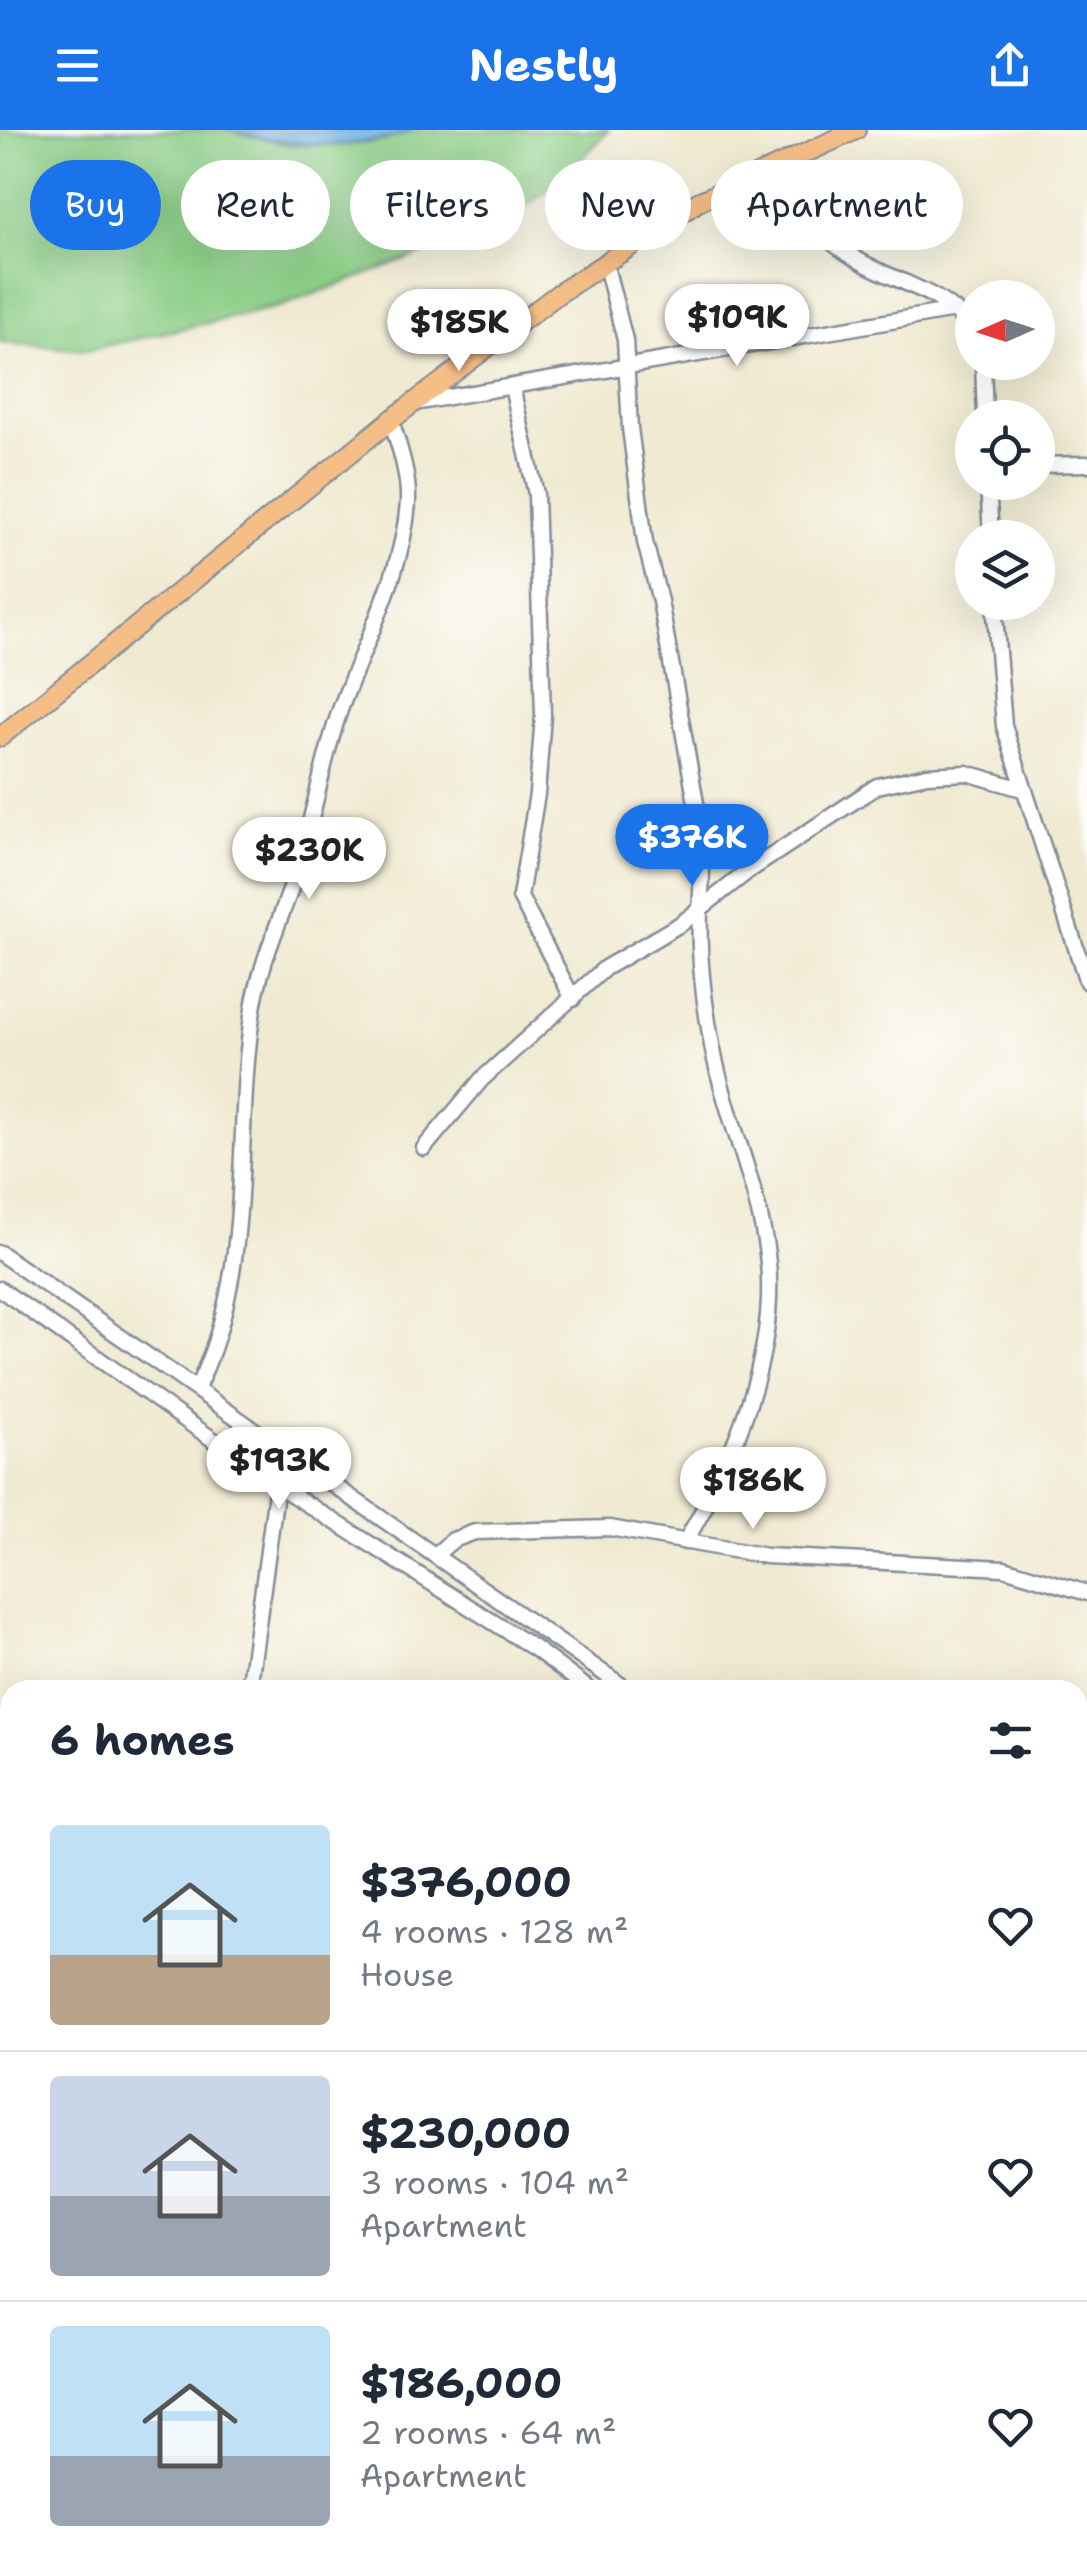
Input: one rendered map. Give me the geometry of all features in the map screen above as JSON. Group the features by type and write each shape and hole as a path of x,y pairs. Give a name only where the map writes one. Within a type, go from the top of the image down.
{"main road":[{"path":"788,160 856,130"},
{"path":"0,737 391,420 605,262 711,196"}],"street":[{"path":"845,250 955,310"},
{"path":"605,262 625,340 646,542 706,868 700,912 701,979 714,1062 759,1216 769,1280 764,1336 750,1395 710,1500 686,1542"},
{"path":"414,404 955,310"},
{"path":"512,387 522,417 536,494 542,715 537,794 520,898 573,999"},
{"path":"197,1388 212,1357 238,1260 246,1078 263,967 294,877 333,730 400,544 408,500 404,463 391,420"},
{"path":"1055,465 1087,464"},
{"path":"995,620 998,690 1022,789 1087,982"},
{"path":"424,1148 482,1079 605,968 700,912 747,872 877,786 968,773 1022,789"},
{"path":"0,1252 614,1680"},
{"path":"0,1289 277,1485 534,1648 577,1680"},
{"path":"251,1680 277,1485"},
{"path":"435,1555 452,1540 505,1530 610,1528 766,1556 1004,1568 1087,1593"}],"green space":[{"path":"0,130 226,130 291,145 343,145 384,141 415,130 609,130 580,160 545,160 545,191 525,207 525,160 350,160 350,250 433,250 281,306 87,350 0,342"}],"water":[{"path":"226,130 415,130 368,142 321,144"}]}
